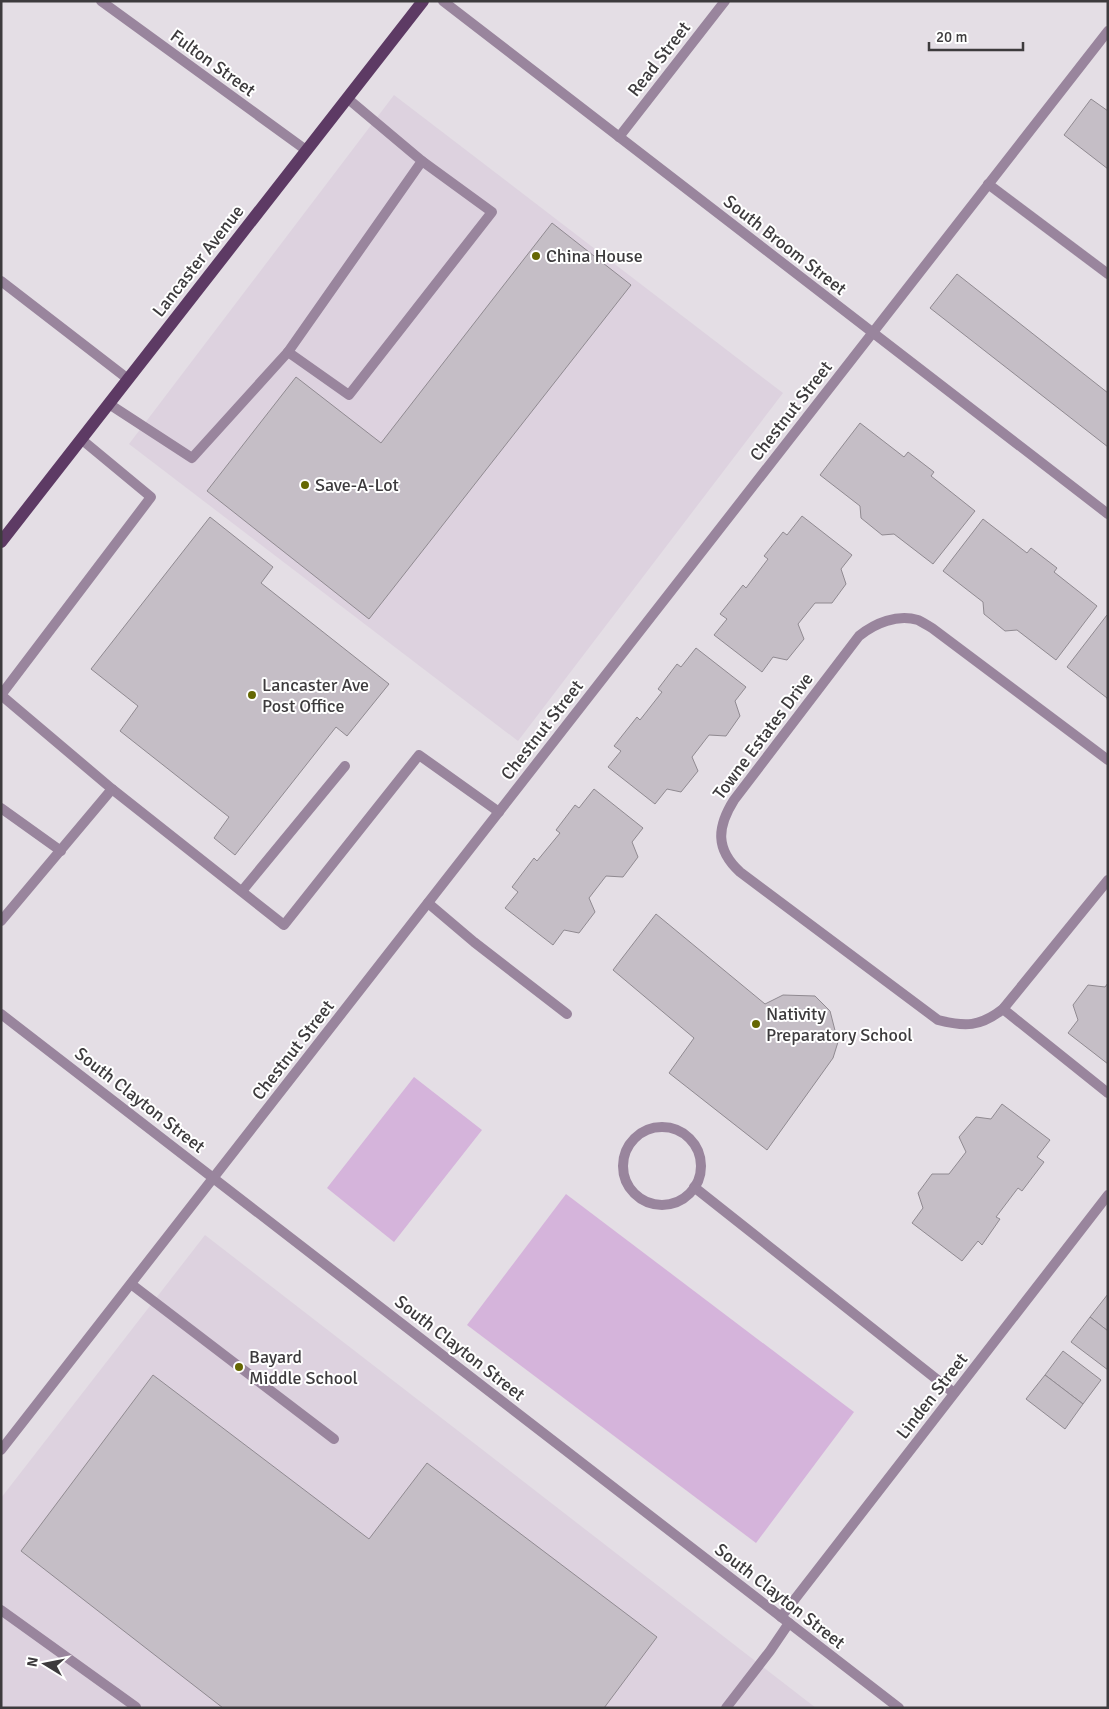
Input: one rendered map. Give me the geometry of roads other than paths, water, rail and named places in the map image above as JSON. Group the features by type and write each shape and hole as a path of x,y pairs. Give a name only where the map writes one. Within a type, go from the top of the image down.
{"main road":[{"name":"Lancaster Avenue","path":"1,542 423,1"}],"street":[{"name":"Fulton Street","path":"101,1 306,150"},
{"name":"South Broom Street","path":"443,1 1108,514"},
{"name":"Read Street","path":"619,137 725,1"},
{"name":"Chestnut Street","path":"1,1450 872,332 1106,38"},
{"path":"288,352 349,395 492,212 422,161 347,98"},
{"path":"109,404 192,458 288,352 422,161"},
{"path":"988,184 1108,274"},
{"path":"1,281 128,379"},
{"path":"81,439 151,497 1,695 112,789 284,925 419,755 499,812"},
{"name":"Towne Estates Drive","path":"1108,760 932,628 918,620 902,618 868,628 859,636 734,800 725,814 721,827 724,853 731,864 808,924 938,1020 954,1024 969,1025 984,1022 1002,1009 1108,880"},
{"path":"242,891 345,766"},
{"path":"1,921 61,852 112,789"},
{"path":"1,808 61,852"},
{"path":"428,903 474,942 567,1014"},
{"path":"1002,1009 1108,1093"},
{"name":"South Clayton Street","path":"1,1014 899,1708"},
{"path":"661,1127 674,1129 686,1136 692,1141 698,1152 701,1166 694,1186 692,1191 682,1200 667,1205 654,1204 641,1199 631,1190 625,1178 623,1165 628,1147 636,1136 648,1130 661,1127"},
{"path":"694,1186 954,1393"},
{"name":"Linden Street","path":"726,1708 770,1651 785,1620 954,1393 1108,1195"},
{"path":"131,1284 334,1439"},
{"path":"1,1610 136,1707"}],"place":[{"name":"China House","path":"536,256"},
{"name":"Save-A-Lot","path":"305,485"},
{"name":"Lancaster Ave Post Office","path":"252,695"},
{"name":"Nativity Preparatory School","path":"756,1024"},
{"name":"Bayard Middle School","path":"239,1367"}]}
